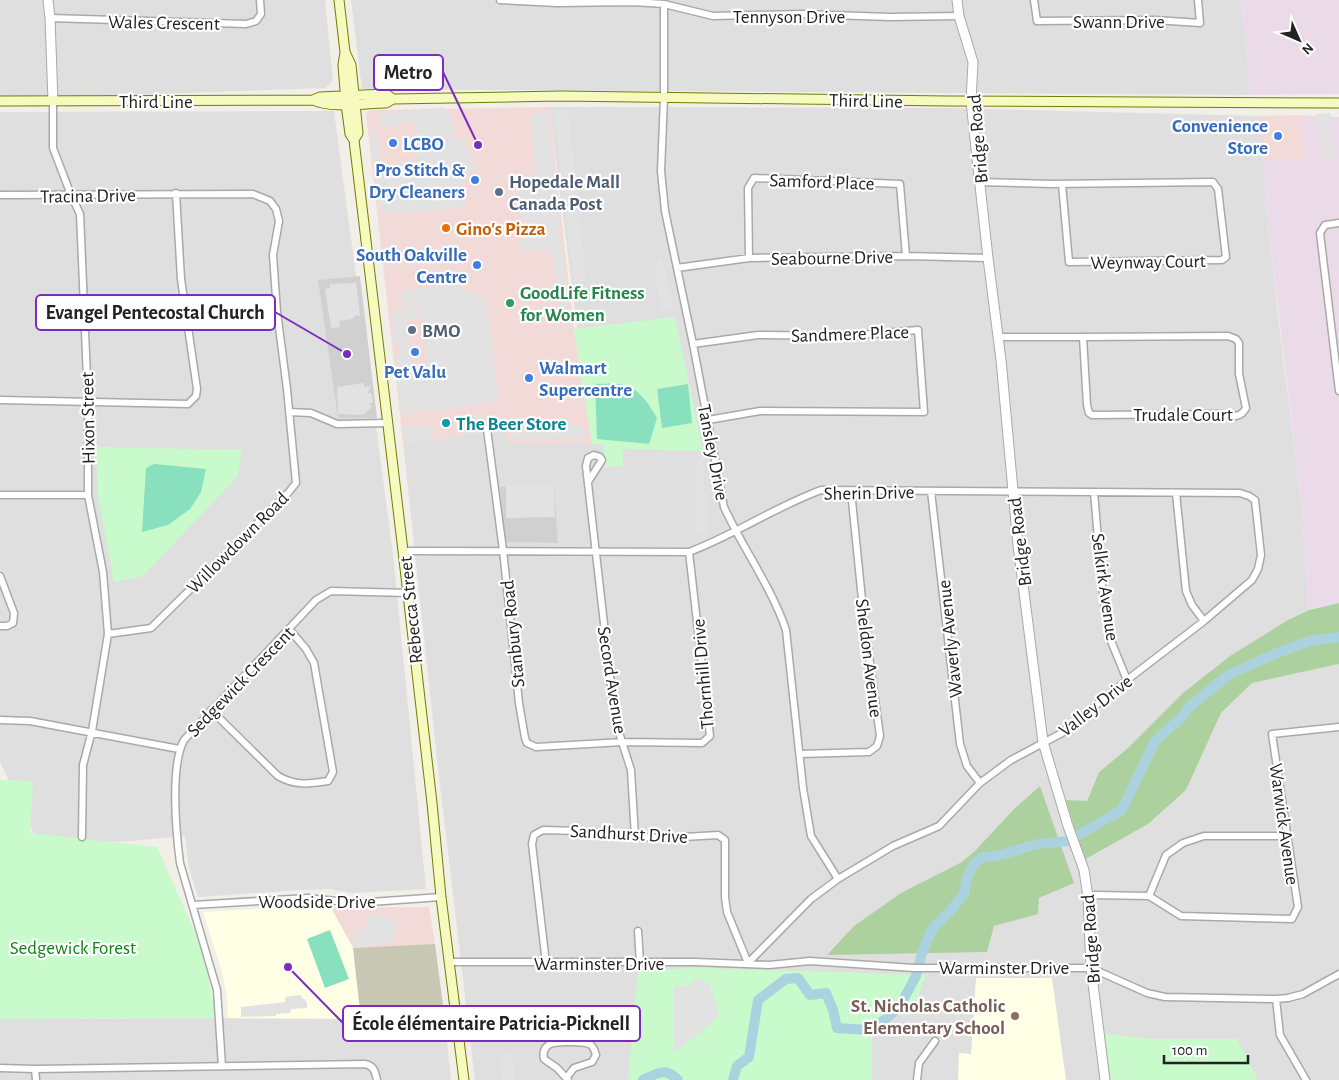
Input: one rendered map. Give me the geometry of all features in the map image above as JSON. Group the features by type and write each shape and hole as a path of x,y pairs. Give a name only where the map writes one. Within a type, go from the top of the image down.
{"main road":[{"name":"Rebecca Street","path":"339,0 345,52 351,65 350,134 354,140 408,593 441,897 464,1080"},
{"name":"Third Line","path":"0,102 313,100 322,104 386,94 393,99 561,96 1339,103"}],"street":[{"name":"Hixon Street","path":"48,0 53,148 80,214 88,401 88,495 103,572 108,634 92,731 83,765 82,837"},
{"name":"Wales Crescent","path":"50,18 246,24 256,21 261,14 260,0"},
{"name":"Tennyson Drive","path":"500,0 556,3 610,1 664,4 713,16 801,14 890,17 959,16"},
{"name":"Bridge Road","path":"957,0 959,16 973,62 971,101 988,258 999,337 1018,546 1043,742 1068,826 1084,870 1088,897 1091,968 1106,1080"},
{"name":"Swann Drive","path":"1034,0 1037,21 1156,20 1200,23 1198,0"},
{"name":"Tansley Drive","path":"664,4 664,98 661,171 665,211 724,507 762,577 786,630 811,836 838,879"},
{"name":"Samford Place","path":"748,258 748,188 754,178 900,184 906,256"},
{"name":"Weynway Court","path":"980,182 1062,184 1213,182 1218,189 1226,257 1222,260 1069,262 1062,184"},
{"name":"Tracina Drive","path":"0,195 176,193"},
{"path":"0,400 188,404 196,396 197,389 181,279 176,193"},
{"name":"Willowdown Road","path":"108,634 151,628 296,483 277,312 273,255 279,220 276,209 270,201 253,194 176,193"},
{"path":"1339,223 1325,226 1320,233 1339,388"},
{"name":"Seabourne Drive","path":"677,268 748,258 906,256 988,258"},
{"name":"Sandmere Place","path":"693,344 758,335 848,336 918,330 924,412 760,411 708,420"},
{"name":"Trudale Court","path":"999,337 1228,336 1236,338 1239,344 1239,374 1246,408 1237,417 1222,414 1092,415 1089,413 1087,405 1083,337"},
{"path":"289,412 311,413 337,424 387,423"},
{"name":"Stanbury Road","path":"487,430 503,550 519,703 527,744 536,747 623,742"},
{"name":"Secord Avenue","path":"588,482 615,720 631,770 635,837"},
{"name":"Sherin Drive","path":"403,551 689,552 710,544 800,498 821,490 1240,493 1255,500"},
{"name":"Sheldon Avenue","path":"800,754 869,752 877,746 880,736 864,619 851,491"},
{"name":"Waverly Avenue","path":"931,491 960,744 967,766 980,783"},
{"name":"Selkirk Avenue","path":"1094,492 1108,636 1127,680"},
{"path":"1176,493 1186,591 1192,605 1204,621"},
{"path":"0,495 88,495"},
{"name":"Valley Drive","path":"838,879 892,846 939,826 980,783 1011,760 1062,733 1204,621 1252,580 1258,568 1261,555 1255,500"},
{"name":"Thornhill Drive","path":"623,742 702,743 710,736 689,552"},
{"path":"0,576 14,613 13,623 7,626 0,626"},
{"name":"Sedgewick Crescent","path":"222,1066 217,990 180,863 175,772 179,749 184,740 316,600 331,591 408,593"},
{"path":"212,710 278,776 288,782 304,784 328,780 333,772 314,663 306,649 289,629"},
{"path":"0,720 30,720 179,749"},
{"name":"Warwick Avenue","path":"1149,896 1181,916 1292,919 1298,907 1272,734 1339,727"},
{"name":"Sandhurst Drive","path":"546,963 532,844 534,834 543,830 579,831 635,837 667,838 718,835 723,837 725,840 725,896 727,912 748,963"},
{"path":"1088,897 1096,895 1149,896 1166,855 1183,843 1204,836 1286,836"},
{"path":"748,963 811,899 838,879"},
{"name":"Woodside Drive","path":"193,905 308,898 356,903 441,897"},
{"path":"638,931 640,963"},
{"name":"Warminster Drive","path":"450,962 748,963 769,965 810,961 914,968 934,966 1091,968 1147,993 1164,996 1276,999 1303,994 1339,974"},
{"path":"1276,999 1280,1035 1306,1080"},
{"path":"917,1080 919,1063 935,1041"},
{"path":"553,1042 588,1043 592,1046 596,1056 592,1062 574,1068 568,1079 544,1059 545,1047 553,1042"},
{"path":"0,1068 365,1064 371,1065 374,1069 377,1080"},
{"path":"35,1068 36,1080"}],"shaded area":[{"path":"0,0 325,0 333,80 326,88 77,97 0,96"},
{"path":"351,0 1241,0 1251,95 362,89"},
{"path":"1241,0 1339,0 1339,94 1251,95"},
{"path":"445,107 445,114 451,114 454,139 465,139 467,152 471,152 474,171 463,173 465,207 390,214 378,208 370,132 377,131 382,168 405,164 406,169 418,167 416,122 400,122 400,126 383,126 379,114"},
{"path":"549,107 950,108 1257,116 1264,161 1268,223 1302,510 1309,610 1288,620 1099,772 1087,801 1066,801 1084,860 1186,790 1221,713 1252,683 1339,664 1339,1080 475,1080 438,768 403,442 463,436 461,418 489,416 505,426 592,444"},
{"path":"549,107 574,329 592,444 507,443 505,426 489,416 461,418 464,436 403,442 366,114 370,110"},
{"path":"568,109 586,281 573,282 554,110"},
{"path":"334,111 393,554 426,889 351,893 330,889 301,890 198,897 189,869 185,836 131,841 39,845 0,762 0,112"},
{"path":"547,112 568,309 560,311 555,269 550,251 521,252 517,178 536,176 530,114"},
{"path":"1330,113 1330,129 1336,160 1323,158 1317,114"},
{"path":"1301,115 1307,158 1264,161 1257,116"},
{"path":"1301,115 1339,117 1339,603 1309,610 1302,510 1268,223 1264,161 1306,158"},
{"path":"662,259 673,308 662,310 653,267 658,266 657,260"},
{"path":"360,276 377,418 338,418 318,280"},
{"path":"356,283 360,316 357,315 352,319 339,321 340,327 331,328 325,289 330,288 330,284"},
{"path":"456,283 469,292 486,299 499,401 402,414 396,374 401,374 401,370 428,366 421,305 403,306 401,291"},
{"path":"419,306 421,319 405,320 407,322 412,364 407,365 407,367 397,366 396,357 401,355 400,345 394,344 392,324 396,322 392,322 391,312"},
{"path":"364,383 364,387 371,386 367,393 371,393 373,402 369,404 372,406 370,409 363,415 338,414 337,387"},
{"path":"574,422 574,426 584,426 585,438 511,440 511,432 524,432 524,423"},
{"path":"422,425 423,429 433,426 434,434 429,434 430,439 409,441 409,438 404,439 404,427"},
{"path":"697,455 704,455 703,494 708,494 708,533 695,533"},
{"path":"554,485 555,517 506,518 506,486"},
{"path":"554,486 558,543 505,542 500,487"},
{"path":"306,906 331,908 353,948 361,1019 228,1018 227,997 222,972 203,912"},
{"path":"429,907 435,944 353,948 331,908"},
{"path":"384,915 385,919 394,918 396,936 392,936 392,943 357,947 353,940 353,933 363,931 362,925 368,924 367,916"},
{"path":"435,944 445,1021 361,1019 353,948"},
{"path":"698,977 710,985 719,1016 693,1039 673,1052 674,986 690,985"},
{"name":"St. Nicholas Catholic Elementary School","path":"976,978 1052,978 1066,1080 958,1080 959,1053 971,1054"},
{"path":"300,995 307,1002 307,1008 291,1009 290,1013 276,1014 276,1016 241,1017 241,1007 285,1002 285,997"},
{"path":"340,1018 445,1021 451,1080 0,1080 0,1019"},
{"path":"512,1054 515,1080 502,1080 500,1055"}],"green space":[{"path":"675,317 703,451 623,449 623,466 605,467 603,445 592,444 574,329"},
{"path":"595,384 625,385 642,396 657,418 649,444 597,439"},
{"path":"688,384 692,423 662,428 657,389"},
{"path":"96,447 242,450 238,476 143,576 114,582 98,496"},
{"path":"154,464 206,469 201,492 190,509 168,525 142,532 146,468"},
{"path":"1339,603 1339,664 1252,683 1221,713 1186,790 1148,824 1084,860 1066,800 1087,801 1099,772 1127,749 1183,693 1230,656 1288,620 1309,610"},
{"name":"Sedgewick Forest","path":"0,780 33,781 30,833 157,847 194,930 206,966 216,1018 0,1019"},
{"path":"1040,786 1074,883 1039,898 1038,914 994,926 987,952 827,955 854,926 901,893 962,862 975,851 1014,809"},
{"path":"330,930 349,979 325,988 307,939"},
{"path":"703,968 926,975 918,998 872,1038 872,1080 628,1080 638,970"},
{"path":"1105,1034 1151,1039 1237,1039 1258,1080 1111,1080"}],"waterway":[{"path":"733,1080 737,1066 749,1057 758,1000 786,979 798,978 810,995 826,993 833,1010 837,1028 867,1030 886,1019 900,1006 916,976 922,953 932,929 964,894 967,878 973,865 983,857 996,856 1038,844 1068,841 1122,810 1155,741 1181,718 1189,707 1230,674 1310,641 1339,637"},
{"path":"643,1080 661,1072 674,1076 678,1080"}],"place":[{"name":"Convenience Store","path":"1278,136"},
{"name":"LCBO","path":"393,143"},
{"name":"Metro","path":"478,145"},
{"name":"Pro Stitch & Dry Cleaners","path":"475,180"},
{"name":"Hopedale Mall Canada Post","path":"499,192"},
{"name":"Gino's Pizza","path":"446,228"},
{"name":"South Oakville Centre","path":"477,265"},
{"name":"GoodLife Fitness for Women","path":"510,303"},
{"name":"BMO","path":"412,330"},
{"name":"Pet Valu","path":"415,352"},
{"name":"Evangel Pentecostal Church","path":"347,354"},
{"name":"Walmart Supercentre","path":"529,378"},
{"name":"The Beer Store","path":"446,423"},
{"name":"École élémentaire Patricia-Picknell","path":"288,967"},
{"name":"St. Nicholas Catholic Elementary School","path":"1015,1016"}]}
